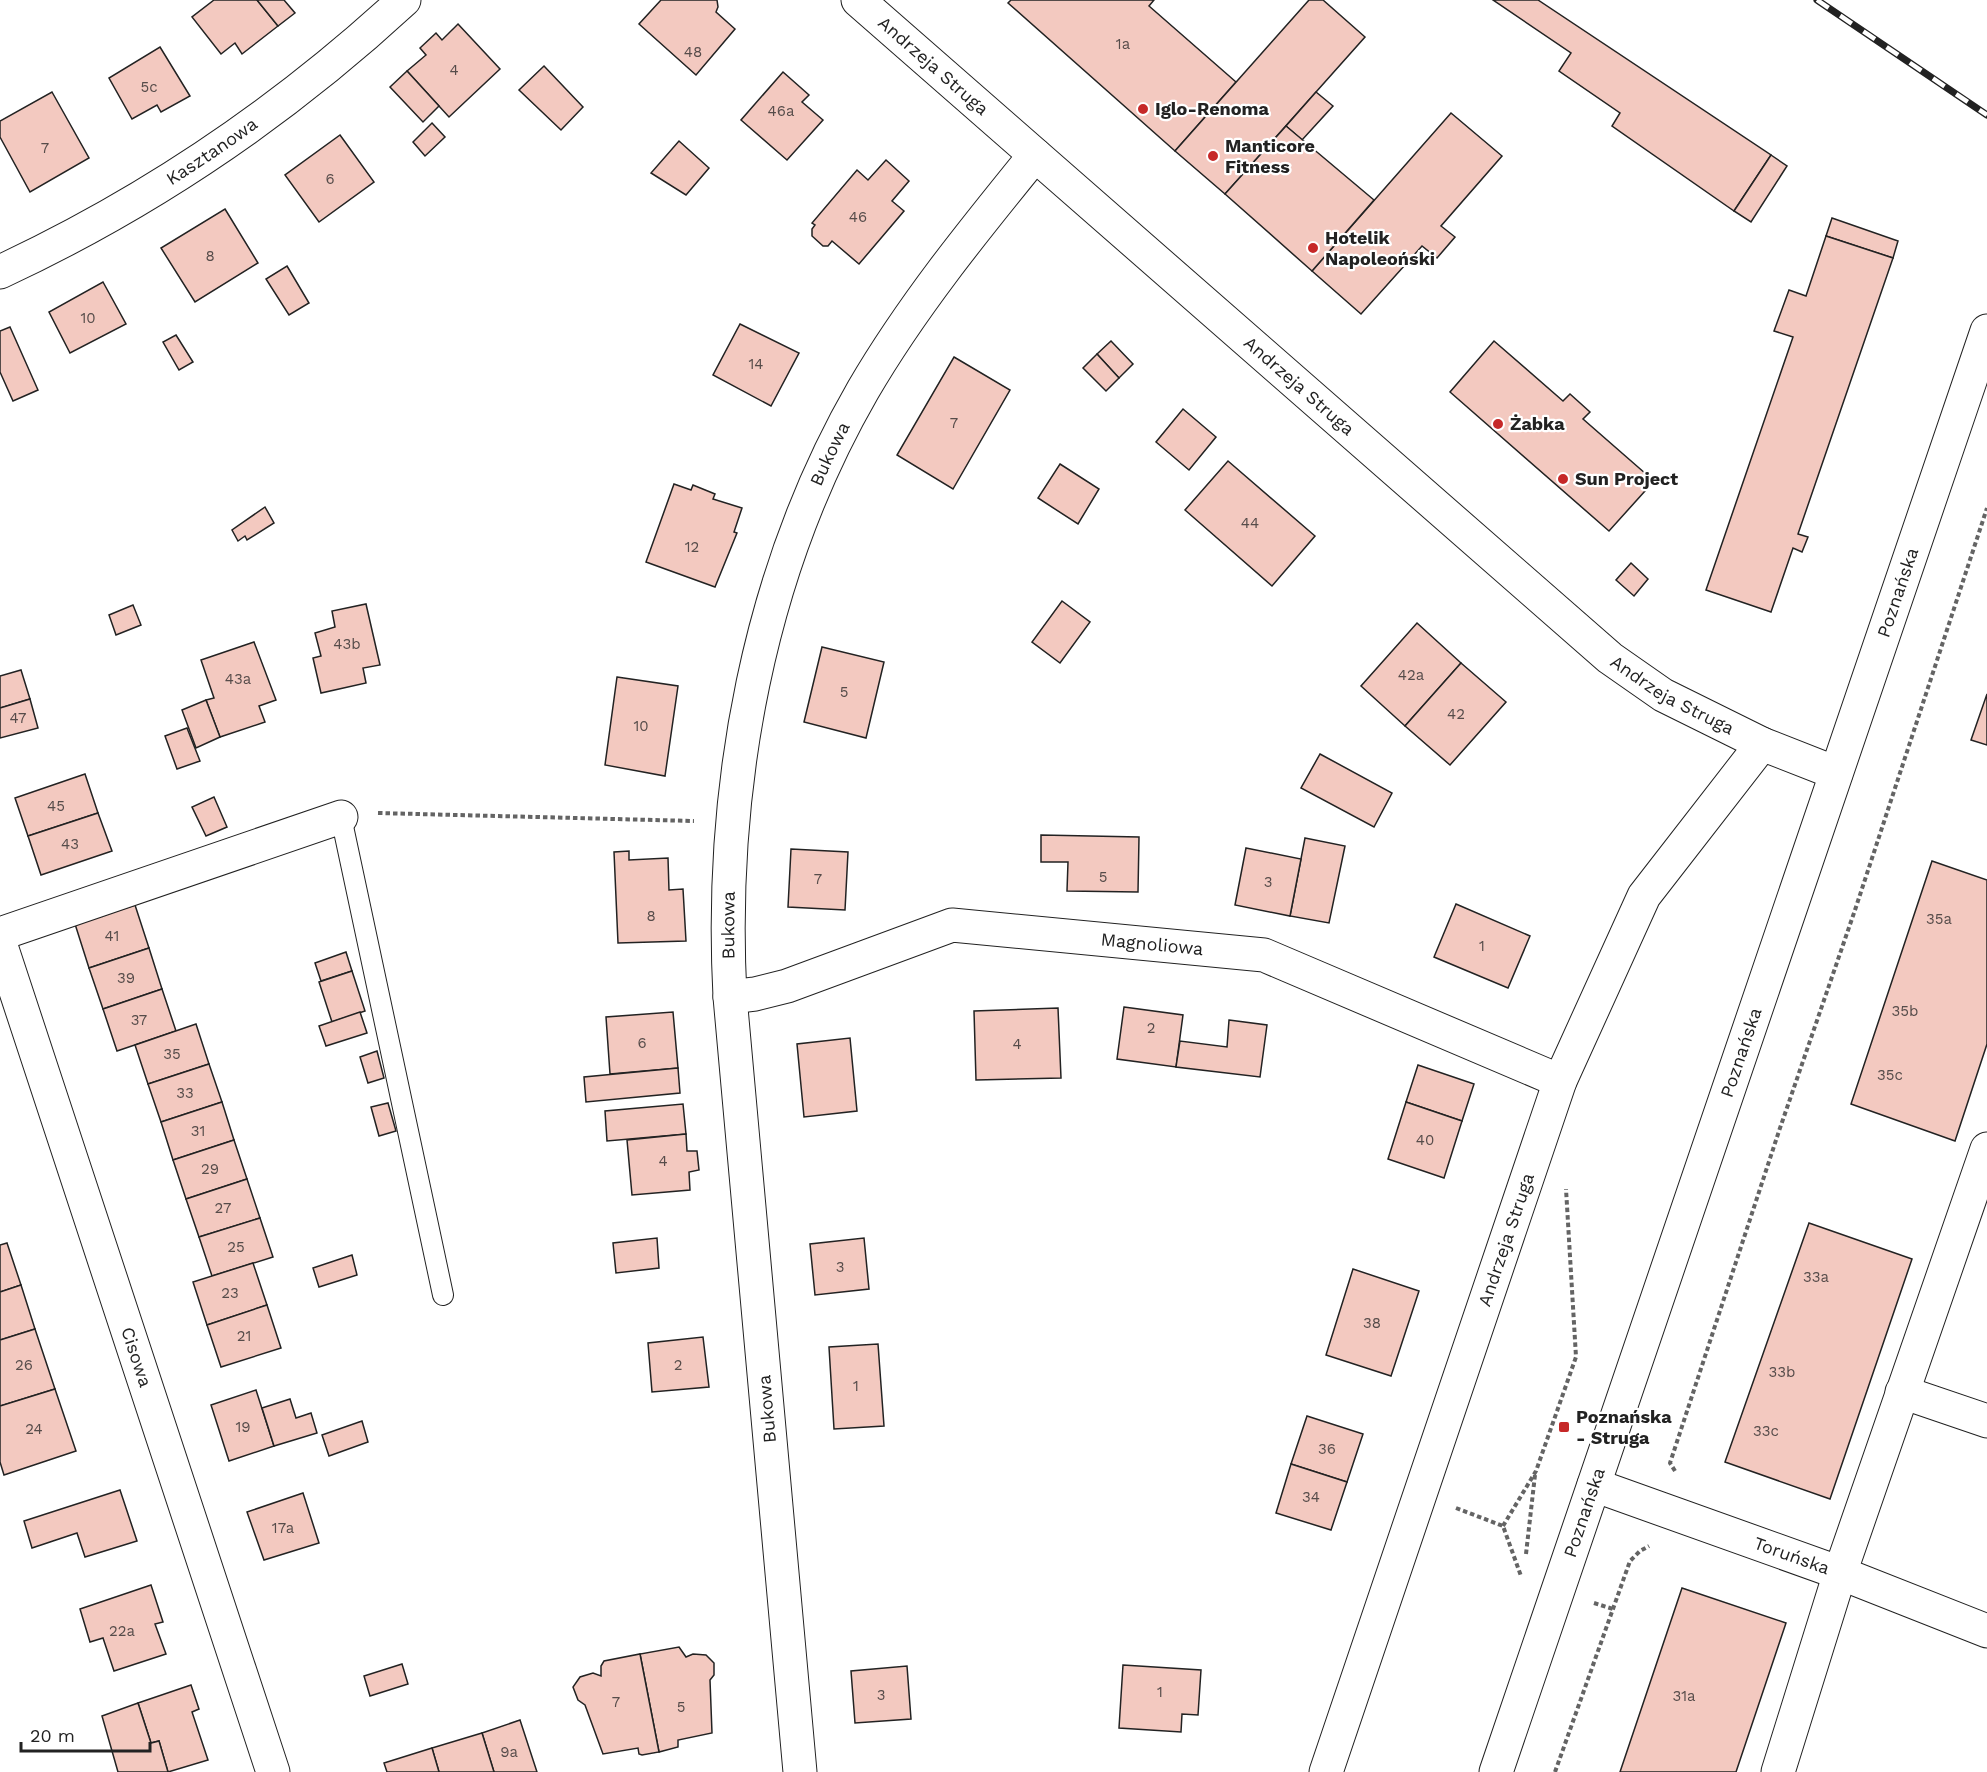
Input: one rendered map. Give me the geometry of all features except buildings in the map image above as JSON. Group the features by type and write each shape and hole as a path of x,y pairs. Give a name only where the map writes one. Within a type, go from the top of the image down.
{"street":[{"name":"Kasztanowa","path":"0,272 75,235 189,168 305,84 356,44 404,0"},
{"name":"Andrzeja Struga","path":"858,0 1610,658 1663,695 1762,744 1836,772"},
{"name":"Bukowa","path":"800,1772 730,997 728,906 733,822 741,751 765,632 798,528 818,478 864,390 903,327 944,269 1035,155"},
{"name":"Poznańska","path":"1496,1772 1987,331"},
{"name":"Andrzeja Struga","path":"1326,1772 1560,1081 1644,896 1762,744"},
{"path":"0,934 341,817"},
{"name":"Magnoliowa","path":"730,997 787,986 952,925 1264,955 1560,1081"},
{"name":"Cisowa","path":"0,943 273,1772"},
{"path":"1778,1772 1840,1573 1987,1149"},
{"path":"1902,1392 1987,1421"},
{"name":"Toruńska","path":"1594,1485 1840,1573 1987,1631"}],"lane":[{"path":"341,817 443,1295"}],"path":[{"path":"1555,1772 1630,1561 1640,1551 1664,1541 1684,1485 1670,1463 1987,508"},
{"path":"341,817 394,812 733,822"},
{"path":"1503,1526 1536,1471 1576,1358 1566,1185"},
{"path":"1526,1559 1536,1471"},
{"path":"1420,1494 1503,1526 1523,1581 1524,1570"},
{"path":"1557,1591 1613,1610"}],"railway":[{"path":"1817,0 1987,115"}],"place":[{"name":"Iglo-Renoma","path":"1143,109"},
{"name":"Manticore Fitness","path":"1213,156"},
{"name":"Hotelik Napoleoński","path":"1313,248"},
{"name":"Żabka","path":"1498,424"},
{"name":"Sun Project","path":"1563,479"},
{"name":"Poznańska - Struga","path":"1564,1427"}]}
